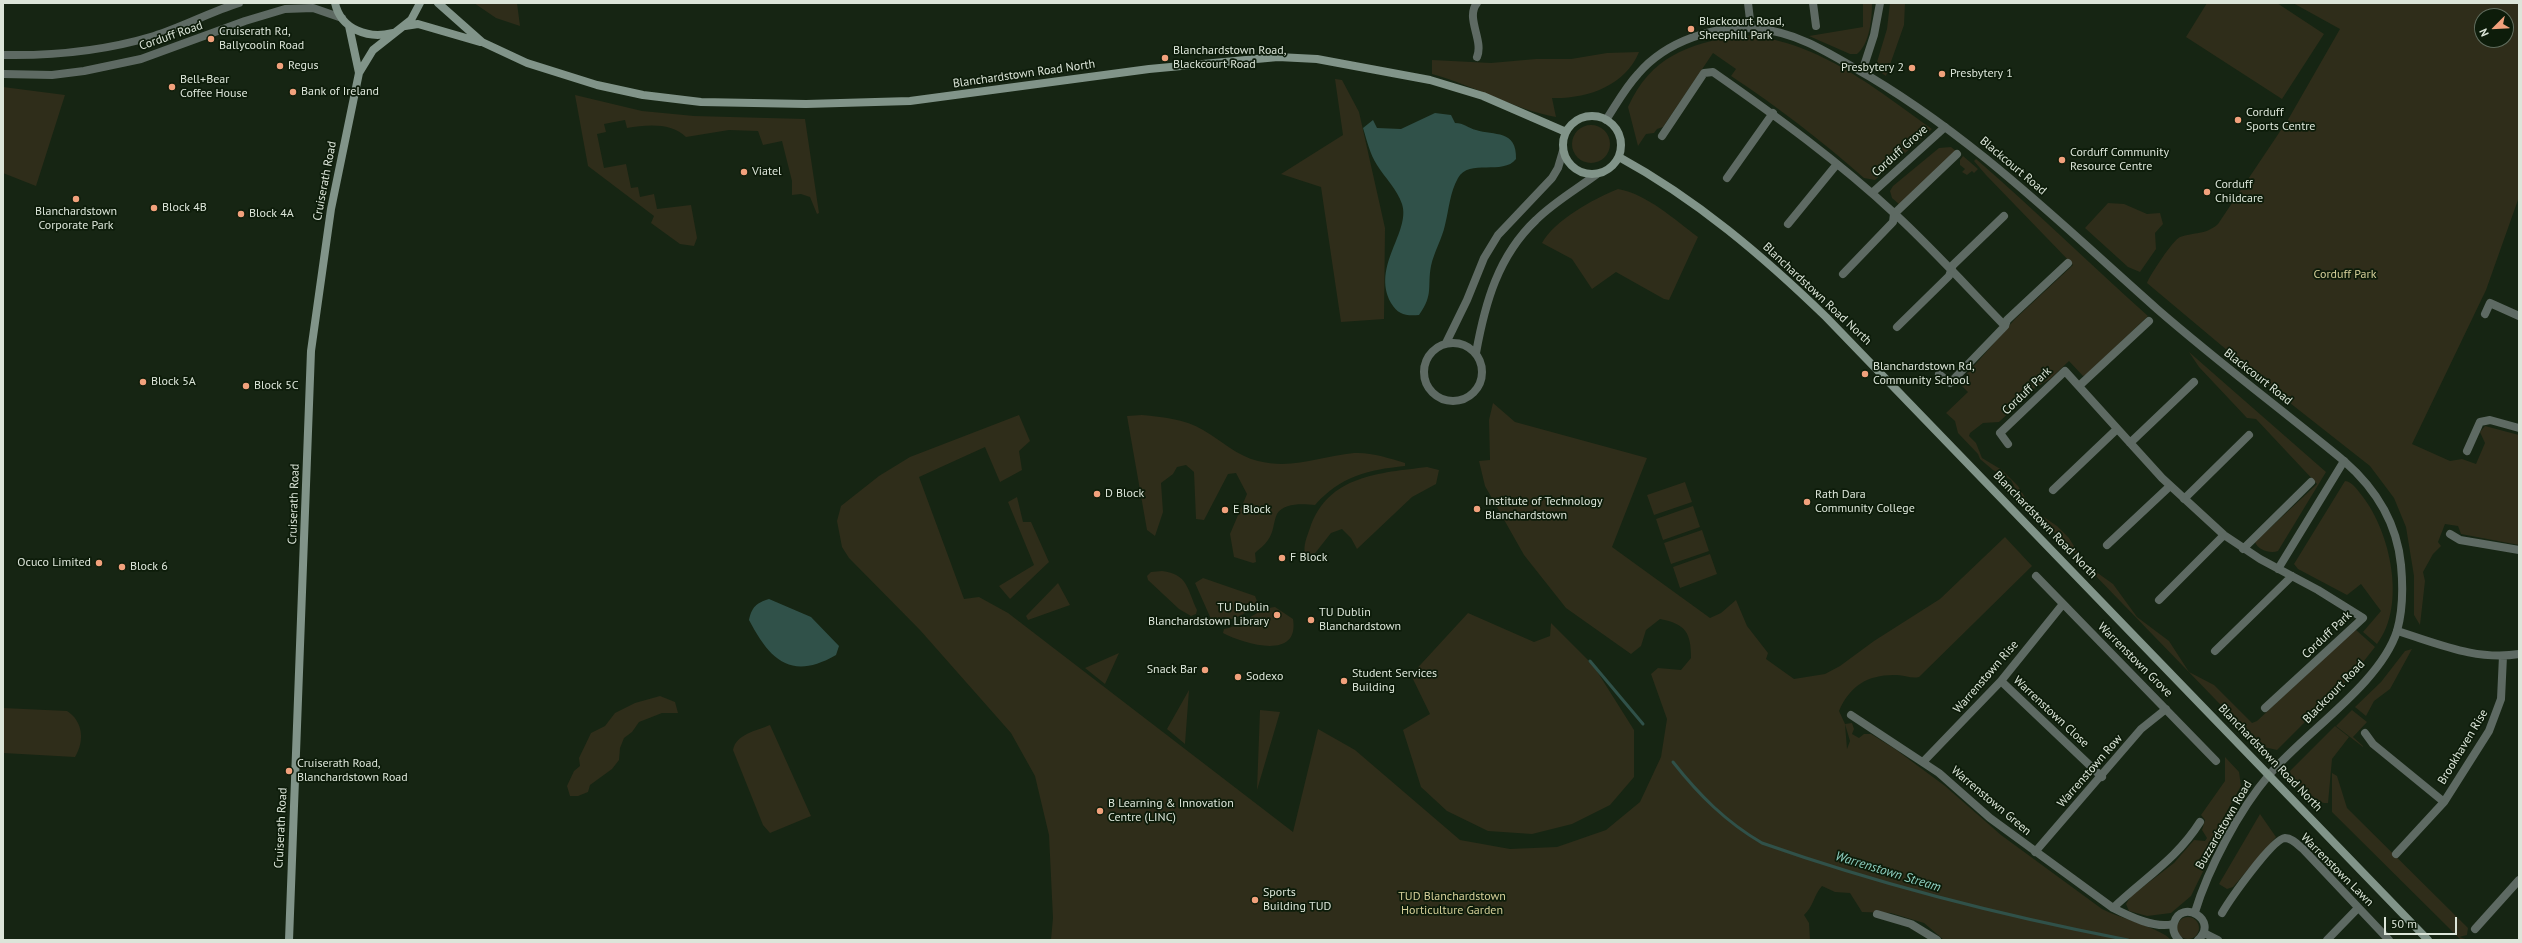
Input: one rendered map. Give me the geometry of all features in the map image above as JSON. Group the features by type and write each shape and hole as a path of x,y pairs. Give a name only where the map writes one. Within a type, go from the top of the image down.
{"main road":[{"path":"335,3 342,18 349,26 369,35 381,36 396,32"},
{"path":"405,26 416,12 420,3"},
{"name":"Blanchardstown Road North","path":"438,3 482,42"},
{"name":"Blanchardstown Road North","path":"405,26 418,24 482,42 527,63 561,75 643,95 701,102 806,104 910,101 1231,60 1278,56 1317,59 1430,80 1483,96 1566,132"},
{"name":"Cruiserath Road","path":"349,26 359,74"},
{"name":"Cruiserath Road","path":"289,940 311,351 331,209 359,74 373,50 405,26"},
{"path":"1589,116 1606,120 1615,128 1620,137 1618,157 1606,171 1597,174 1579,172 1569,163 1563,151 1566,132 1580,119 1589,116"},
{"name":"Blanchardstown Road North","path":"1618,157 1694,204 1778,271 1874,364 2428,940"}],"street":[{"name":"Corduff Road","path":"3,55 63,54 114,46 159,34 239,3"},
{"path":"1477,3 1473,15 1480,46 1477,56"},
{"path":"1748,3 1751,28"},
{"path":"1812,3 1816,26"},
{"path":"1862,72 1874,35 1880,3"},
{"name":"Corduff Road","path":"3,74 58,74 84,71 134,60 171,49 245,21 285,9 314,8 342,18"},
{"name":"Blackcourt Road","path":"1606,120 1638,74 1667,50 1709,32 1751,28 1771,30 1821,48 1862,72 1974,148 2047,210 2220,364 2361,476 2379,501 2394,531 2402,578 2401,607 2397,631 2388,650 2365,680 2269,774"},
{"name":"Corduff Grove","path":"1662,136 1704,72 1713,72 1772,113 1872,193 1950,269 2005,326"},
{"path":"1727,178 1772,113"},
{"name":"Corduff Grove","path":"1872,193 1945,127"},
{"path":"1446,343 1465,345 1476,353 1482,367 1479,386 1465,399 1447,401 1431,392 1424,376 1427,358 1432,351 1446,343 1467,300 1484,258 1498,235 1552,178 1558,168 1563,151"},
{"path":"1843,274 1893,222 1894,214 1957,154"},
{"path":"1788,224 1837,164"},
{"path":"1476,353 1483,315 1491,290 1509,252 1536,220 1597,174"},
{"path":"1897,327 1949,276 1950,269 2004,216"},
{"path":"1939,374 1950,383 2005,326 2007,320 2068,263"},
{"path":"2485,314 2490,303 2519,316"},
{"path":"2079,386 2149,322"},
{"name":"Corduff Park","path":"2008,444 2000,433 2066,371 2170,486 2224,534 2243,549 2363,618 2265,708"},
{"path":"2130,443 2194,382"},
{"path":"2467,451 2480,422 2490,420 2519,428"},
{"path":"2053,490 2117,429"},
{"path":"2184,499 2249,435"},
{"path":"2278,569 2344,461"},
{"path":"2243,549 2311,482"},
{"path":"2106,545 2170,486"},
{"path":"2159,600 2224,534"},
{"path":"2450,534 2460,540 2519,550"},
{"name":"Warrenstown Grove","path":"2036,576 2216,761"},
{"path":"2216,651 2292,576"},
{"name":"Warrenstown Rise","path":"1923,762 2001,681 2063,604"},
{"path":"2397,631 2452,649 2503,656 2519,654"},
{"name":"Brookhaven Rise","path":"2396,854 2444,802 2497,715 2502,694 2503,656"},
{"name":"Warrenstown Close","path":"2001,681 2102,777"},
{"name":"Warrenstown Row","path":"2035,852 2102,777 2141,730 2166,709"},
{"name":"Warrenstown Green","path":"1851,716 1939,773 1990,818 2113,908 2136,918 2161,924 2173,924"},
{"name":"Brookhaven Rise","path":"2365,733 2373,744 2444,802"},
{"name":"Buzzardstown Road","path":"2195,912 2200,893 2222,849 2269,774"},
{"path":"2113,908 2132,889 2169,861 2184,845 2200,822"},
{"name":"Warrenstown Lawn","path":"2222,914 2256,866 2276,843 2284,838 2294,841 2303,849 2389,940"},
{"path":"2475,929 2519,880"},
{"path":"2327,940 2358,908"},
{"path":"2179,940 2174,933 2173,924 2175,919 2184,912 2195,912 2204,923 2204,933 2198,940"},
{"path":"1877,914 1911,924 1937,940"},
{"path":"2204,933 2218,940"}],"green space":[{"path":"474,3 517,3 520,26 496,18"},
{"path":"1863,3 1872,3 1871,23 1865,44 1857,54 1850,54 1809,36 1863,27"},
{"path":"1890,3 1905,3 1904,25 1886,76 1879,71 1877,62 1887,29"},
{"path":"2207,3 2277,3 2324,34 2282,99 2186,37"},
{"name":"Corduff Park","path":"2293,3 2519,3 2519,197 2486,290 2412,444 2450,461 2462,459 2476,464 2485,443 2480,432 2485,426 2519,435 2519,545 2461,534 2458,526 2445,524 2438,542 2441,546 2433,554 2423,572 2425,581 2420,625 2414,615 2414,576 2406,527 2394,498 2370,466 2290,403 2147,283 2172,244 2180,237 2209,230 2218,224 2289,118 2340,29"},
{"path":"1739,35 1767,38 1793,45 1818,55 1842,67 1888,97 1932,129 1875,180 1864,178 1799,125 1731,76 1736,69 1713,53 1663,127 1657,129 1654,133 1646,134 1638,146 1628,107 1637,90 1648,76 1660,64 1687,49 1703,43"},
{"path":"1639,52 1633,64 1615,82 1591,93 1565,98 1552,98 1556,117 1526,109 1463,84 1432,74 1432,60 1491,63 1536,59 1571,59 1607,53"},
{"path":"1335,79 1342,80 1359,112 1385,228 1384,319 1341,322 1321,187 1281,174 1343,135"},
{"path":"3,87 65,95 36,186 3,173"},
{"path":"575,95 642,111 694,116 805,119 819,213 817,214 810,197 801,194 792,195 792,181 782,141 763,145 758,131 729,130 686,137 680,132 666,127 642,126 627,128 625,120 604,124 606,132 597,134 604,168 626,164 631,188 638,187 640,197 654,194 657,209 691,205 697,238 694,246 680,244 651,223 654,216 588,166"},
{"path":"1591,125 1601,128 1607,134 1610,144 1607,154 1601,160 1591,163 1581,160 1575,154 1572,144 1575,134 1581,128"},
{"path":"1951,147 1956,151 1900,205 1892,198 1890,191 1893,186 1939,148"},
{"path":"1963,156 1978,169 1974,173 1972,171 1967,175 1962,172 1965,169 1960,165 1960,160"},
{"path":"1976,159 2148,316 2086,375 2083,376 2069,361 2050,379 2035,388 1999,422 1983,423 1970,433 1969,436 1976,443 1982,458 2002,470 2018,486 2032,509 2057,526 2069,538 2085,564 2113,584 2137,617 2169,641 2189,672 2214,685 2252,723 2257,721 2355,629 2375,647 2356,671 2277,750 2264,747 2246,731 2089,569 2083,565 2079,558 2019,496 2011,480 1993,470 1980,459 1978,454 1958,433 1955,421 1946,413 1968,392 1959,383 2015,319 2073,265 1986,175 1974,161"},
{"path":"1618,189 1640,196 1660,208 1698,237 1669,300 1664,299 1616,272 1592,289 1572,259 1542,243 1548,234 1565,218 1586,204"},
{"path":"2108,203 2124,204 2147,214 2160,213 2163,224 2155,233 2156,249 2140,272 2128,267 2085,228"},
{"path":"2189,352 2326,472 2278,551 2265,551 2255,542 2317,484 2256,419 2247,418 2199,367"},
{"name":"TUD Blanchardstown Horticulture Garden","path":"1493,403 1515,422 1647,458 1612,547 1710,618 1721,613 1736,600 1747,626 1768,653 1766,659 1794,679 1825,674 1840,666 1874,641 1940,599 2005,537 2032,566 1919,677 1914,678 1900,675 1887,675 1869,679 1849,694 1839,711 1845,724 1852,723 1854,729 1852,734 1859,738 1864,734 1871,734 1895,749 1945,786 2001,835 2102,909 2150,927 2171,940 1944,940 1924,923 1891,913 1862,912 1850,893 1835,892 1822,886 1810,908 1804,915 1809,923 1810,940 1051,940 1053,918 1049,835 1035,776 1011,733 920,630 849,558 842,547 837,521 841,506 879,476 910,457 1019,415 1030,441 1019,451 1022,470 1000,482 985,447 919,477 964,599 979,597 1008,613 1293,832 1318,729 1355,750 1460,840 1510,849 1557,847 1606,830 1640,802 1661,757 1667,719 1651,674 1658,668 1681,670 1691,658 1690,642 1685,631 1681,627 1669,621 1660,619 1646,630 1641,646 1631,654 1566,608 1524,555 1485,486 1479,461 1490,460 1489,420","holes":["1845,724 1850,741 1847,749"]},
{"path":"1142,415 1189,423 1203,430 1243,456 1258,461 1283,464 1307,462 1360,453 1373,454 1393,459 1405,463 1405,466 1367,472 1356,476 1335,487 1315,505 1305,504 1284,507 1277,514 1268,540 1255,553 1256,562 1253,563 1234,557 1230,534 1247,494 1236,473 1228,474 1204,520 1196,519 1194,472 1186,465 1177,467 1173,474 1161,483 1163,512 1155,536 1147,530 1127,416"},
{"path":"1427,467 1439,470 1436,484 1412,497 1357,549 1351,538 1342,529 1331,533 1312,557 1305,554 1307,538 1318,510 1329,497 1343,487 1374,475"},
{"path":"2345,481 2348,481 2355,487 2373,512 2381,529 2391,569 2393,590 2391,610 2386,628 2377,644 2363,632 2381,611 2361,584 2347,595 2298,569 2294,564"},
{"path":"1685,482 1692,502 1654,515 1647,495"},
{"path":"1017,497 1023,522 1031,522 1049,562 1010,599 999,586 1034,565 1008,502"},
{"path":"1693,506 1700,527 1663,540 1656,519"},
{"path":"1702,530 1709,551 1671,564 1664,543"},
{"path":"1710,554 1717,574 1680,588 1673,567"},
{"path":"1162,571 1177,575 1186,584 1197,610 1196,614 1191,616 1179,609 1148,580 1147,576 1151,572"},
{"path":"1203,578 1255,596 1257,601 1248,611 1236,618 1224,620 1211,619 1195,583"},
{"path":"1058,583 1070,605 1028,620 1026,616"},
{"path":"1275,607 1293,619 1293,632 1288,640 1279,645 1268,646 1256,644 1223,633 1224,629 1237,625 1268,608"},
{"path":"1468,613 1534,642 1550,636 1551,623 1593,665 1634,730 1634,777 1610,805 1572,824 1532,834 1488,831 1447,811 1421,787 1403,730 1430,714 1411,675"},
{"path":"2412,649 2390,689 2374,701 2366,716 2355,707 2381,682 2405,651"},
{"path":"1119,653 1105,684 1085,668"},
{"path":"1189,690 1185,744 1167,729"},
{"path":"660,696 675,702 678,713 662,713 639,722 632,732 624,738 620,748 619,760 612,769 590,785 588,792 578,796 570,796 567,786 574,771 580,766 579,758 591,733 605,726 615,713 635,703"},
{"path":"3,708 67,711 76,720 81,732 80,744 75,757 3,753"},
{"path":"1260,710 1280,712 1257,790"},
{"path":"2352,710 2367,722 2353,737 2363,747 2336,726"},
{"path":"770,725 811,816 770,833 763,825 733,750 738,740 742,737"},
{"path":"2335,726 2349,737 2332,759 2328,803 2323,803 2305,792 2294,781 2290,771"},
{"path":"2225,757 2239,772 2241,786 2211,840 2213,851 2191,896 2171,913 2147,916 2129,911 2126,904 2131,896 2174,863 2194,840 2205,841 2207,838 2202,830 2205,820 2201,815 2225,781"},
{"path":"2332,773 2337,776 2347,808 2468,928 2467,935 2459,937 2469,940 2461,940 2332,812"},
{"path":"2260,814 2276,837 2233,887 2227,889 2219,884"},
{"path":"2188,917 2192,918 2198,924 2198,932 2192,938 2188,939 2184,938 2178,932 2177,928 2178,924 2184,918"}],"water":[{"path":"1435,113 1451,115 1455,123 1509,138 1515,149 1516,159 1510,164 1503,166 1470,169 1463,172 1458,178 1451,195 1444,230 1431,266 1427,301 1419,315 1406,315 1396,310 1391,303 1386,289 1388,263 1401,226 1403,215 1402,204 1394,188 1375,161 1363,128 1373,120 1377,128 1401,129"},
{"path":"769,599 811,617 839,646 836,655 820,663 806,666 794,666 774,656 765,646 749,620 755,606"}],"waterway":[{"name":"Warrenstown Stream","path":"1590,661 1643,724"},
{"name":"Warrenstown Stream","path":"1673,762 1703,797 1725,817 1762,843 1897,886 2035,921 2128,940"}],"place":[{"name":"Blackcourt Road, Sheephill Park","path":"1691,29"},
{"name":"Cruiserath Rd, Ballycoolin Road","path":"211,39"},
{"name":"Blanchardstown Road, Blackcourt Road","path":"1165,58"},
{"name":"Regus","path":"280,66"},
{"name":"Presbytery 2","path":"1912,68"},
{"name":"Presbytery 1","path":"1942,74"},
{"name":"Bell+Bear Coffee House","path":"172,87"},
{"name":"Bank of Ireland","path":"293,92"},
{"name":"Corduff Sports Centre","path":"2238,120"},
{"name":"Corduff Community Resource Centre","path":"2062,160"},
{"name":"Viatel","path":"744,172"},
{"name":"Corduff Childcare","path":"2207,192"},
{"name":"Blanchardstown Corporate Park","path":"76,199"},
{"name":"Block 4B","path":"154,208"},
{"name":"Block 4A","path":"241,214"},
{"name":"Blanchardstown Rd, Community School","path":"1865,374"},
{"name":"Block 5A","path":"143,382"},
{"name":"Block 5C","path":"246,386"},
{"name":"D Block","path":"1097,494"},
{"name":"Rath Dara Community College","path":"1807,502"},
{"name":"Institute of Technology Blanchardstown","path":"1477,509"},
{"name":"E Block","path":"1225,510"},
{"name":"F Block","path":"1282,558"},
{"name":"Ocuco Limited","path":"99,563"},
{"name":"Block 6","path":"122,567"},
{"name":"TU Dublin Blanchardstown Library","path":"1277,615"},
{"name":"TU Dublin Blanchardstown","path":"1311,620"},
{"name":"Snack Bar","path":"1205,670"},
{"name":"Sodexo","path":"1238,677"},
{"name":"Student Services Building","path":"1344,681"},
{"name":"Cruiserath Road, Blanchardstown Road","path":"289,771"},
{"name":"B Learning & Innovation Centre (LINC)","path":"1100,811"},
{"name":"Sports Building TUD","path":"1255,900"}]}
